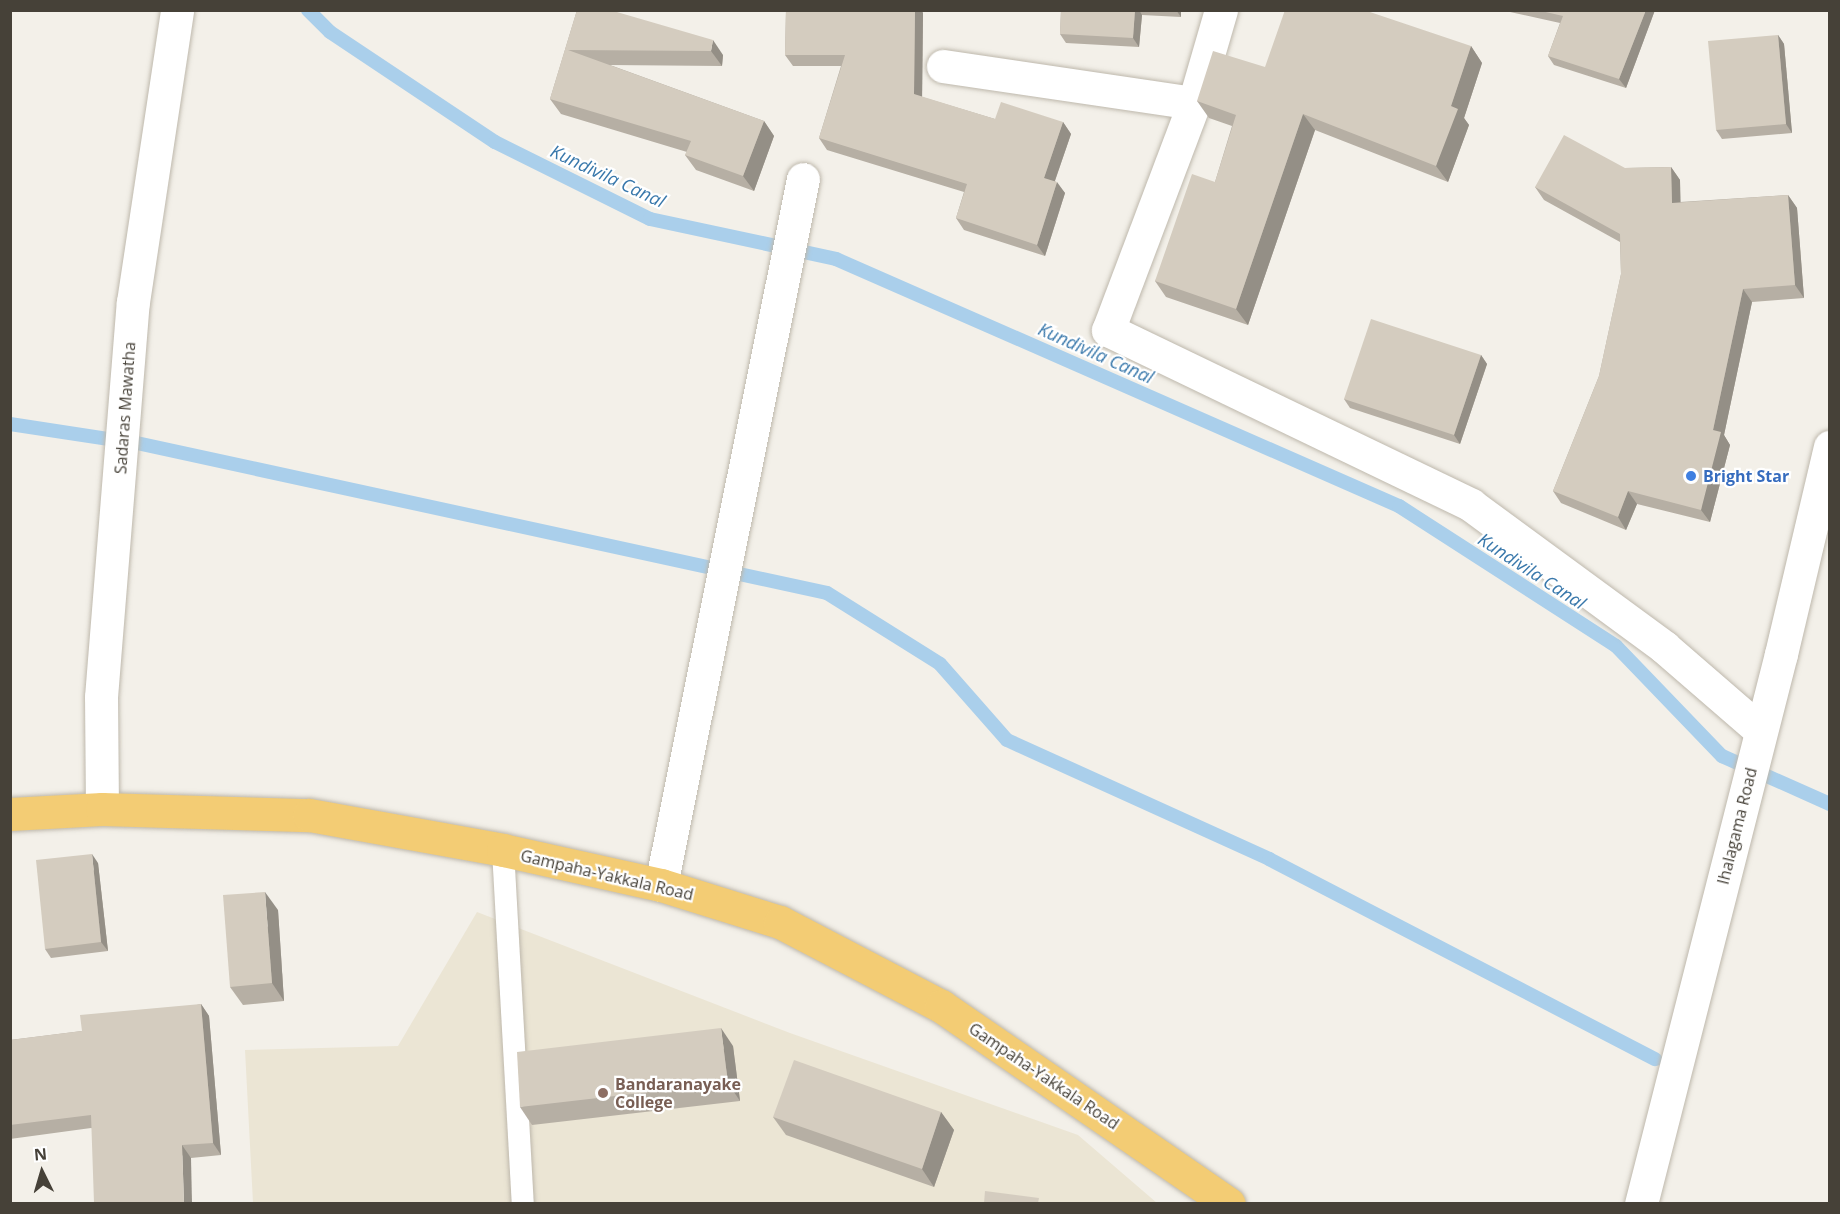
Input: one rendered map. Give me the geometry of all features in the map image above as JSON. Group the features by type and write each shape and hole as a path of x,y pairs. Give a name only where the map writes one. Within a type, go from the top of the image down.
{"highway":[{"name":"Gampaha-Yakkala Road","path":"10,814 102,809 309,815 503,850 661,885 780,922 940,1006 1229,1203"}],"street":[{"name":"Sadaras Mawatha","path":"102,809 101,697 133,302 177,10"},
{"path":"1221,10 1194,103 1108,330 1472,505 1664,646 1761,731"},
{"path":"943,66 1194,103"},
{"path":"661,885 802,179"},
{"name":"Ihalagama Road","path":"1641,1203 1761,731 1830,447"}],"lane":[{"path":"503,850 523,1203"}],"shaded area":[{"name":"Bandaranayake College","path":"477,912 790,1033 1078,1135 1157,1203 253,1203 245,1050 398,1046"}],"building":[{"path":"577,10 610,10 713,40 711,51 568,50 764,121 743,176 685,155 691,141 550,99"},
{"path":"786,10 915,10 914,94 995,119 1001,102 1063,122 1044,178 1057,182 1037,245 956,218 967,184 819,138 845,55 785,55"},
{"path":"1061,10 1135,10 1133,38 1060,34"},
{"path":"1285,10 1364,10 1471,46 1451,106 1458,109 1436,166 1303,114 1236,309 1155,281 1192,174 1215,182 1236,115 1197,101 1213,51 1265,67"},
{"path":"1537,10 1646,10 1619,79 1548,56 1563,16"},
{"path":"1778,35 1786,124 1716,130 1708,41"},
{"path":"1564,135 1625,168 1671,167 1672,203 1788,195 1795,285 1743,289 1713,430 1721,432 1701,510 1628,491 1618,517 1553,491 1599,376 1621,274 1620,234 1535,187"},
{"path":"1371,319 1481,355 1454,435 1344,399"},
{"path":"92,854 101,942 45,949 36,860"},
{"path":"265,892 272,983 230,987 223,895"},
{"path":"201,1004 213,1143 182,1145 184,1203 94,1203 91,1115 10,1125 10,1040 82,1031 80,1015"},
{"path":"721,1028 728,1083 520,1107 517,1052"},
{"path":"794,1060 941,1112 922,1169 773,1117"},
{"path":"985,1191 1039,1198 1038,1203 984,1203"}],"waterway":[{"name":"Kundivila Canal","path":"308,10 330,32 495,142 650,219 836,259 1399,506 1616,646 1722,756 1830,804"},
{"path":"10,424 121,441"},
{"path":"123,440 827,593 940,664 1007,740 1269,859 1655,1059"}],"place":[{"name":"Bright Star","path":"1691,476"},
{"name":"Bandaranayake College","path":"603,1093"}]}
